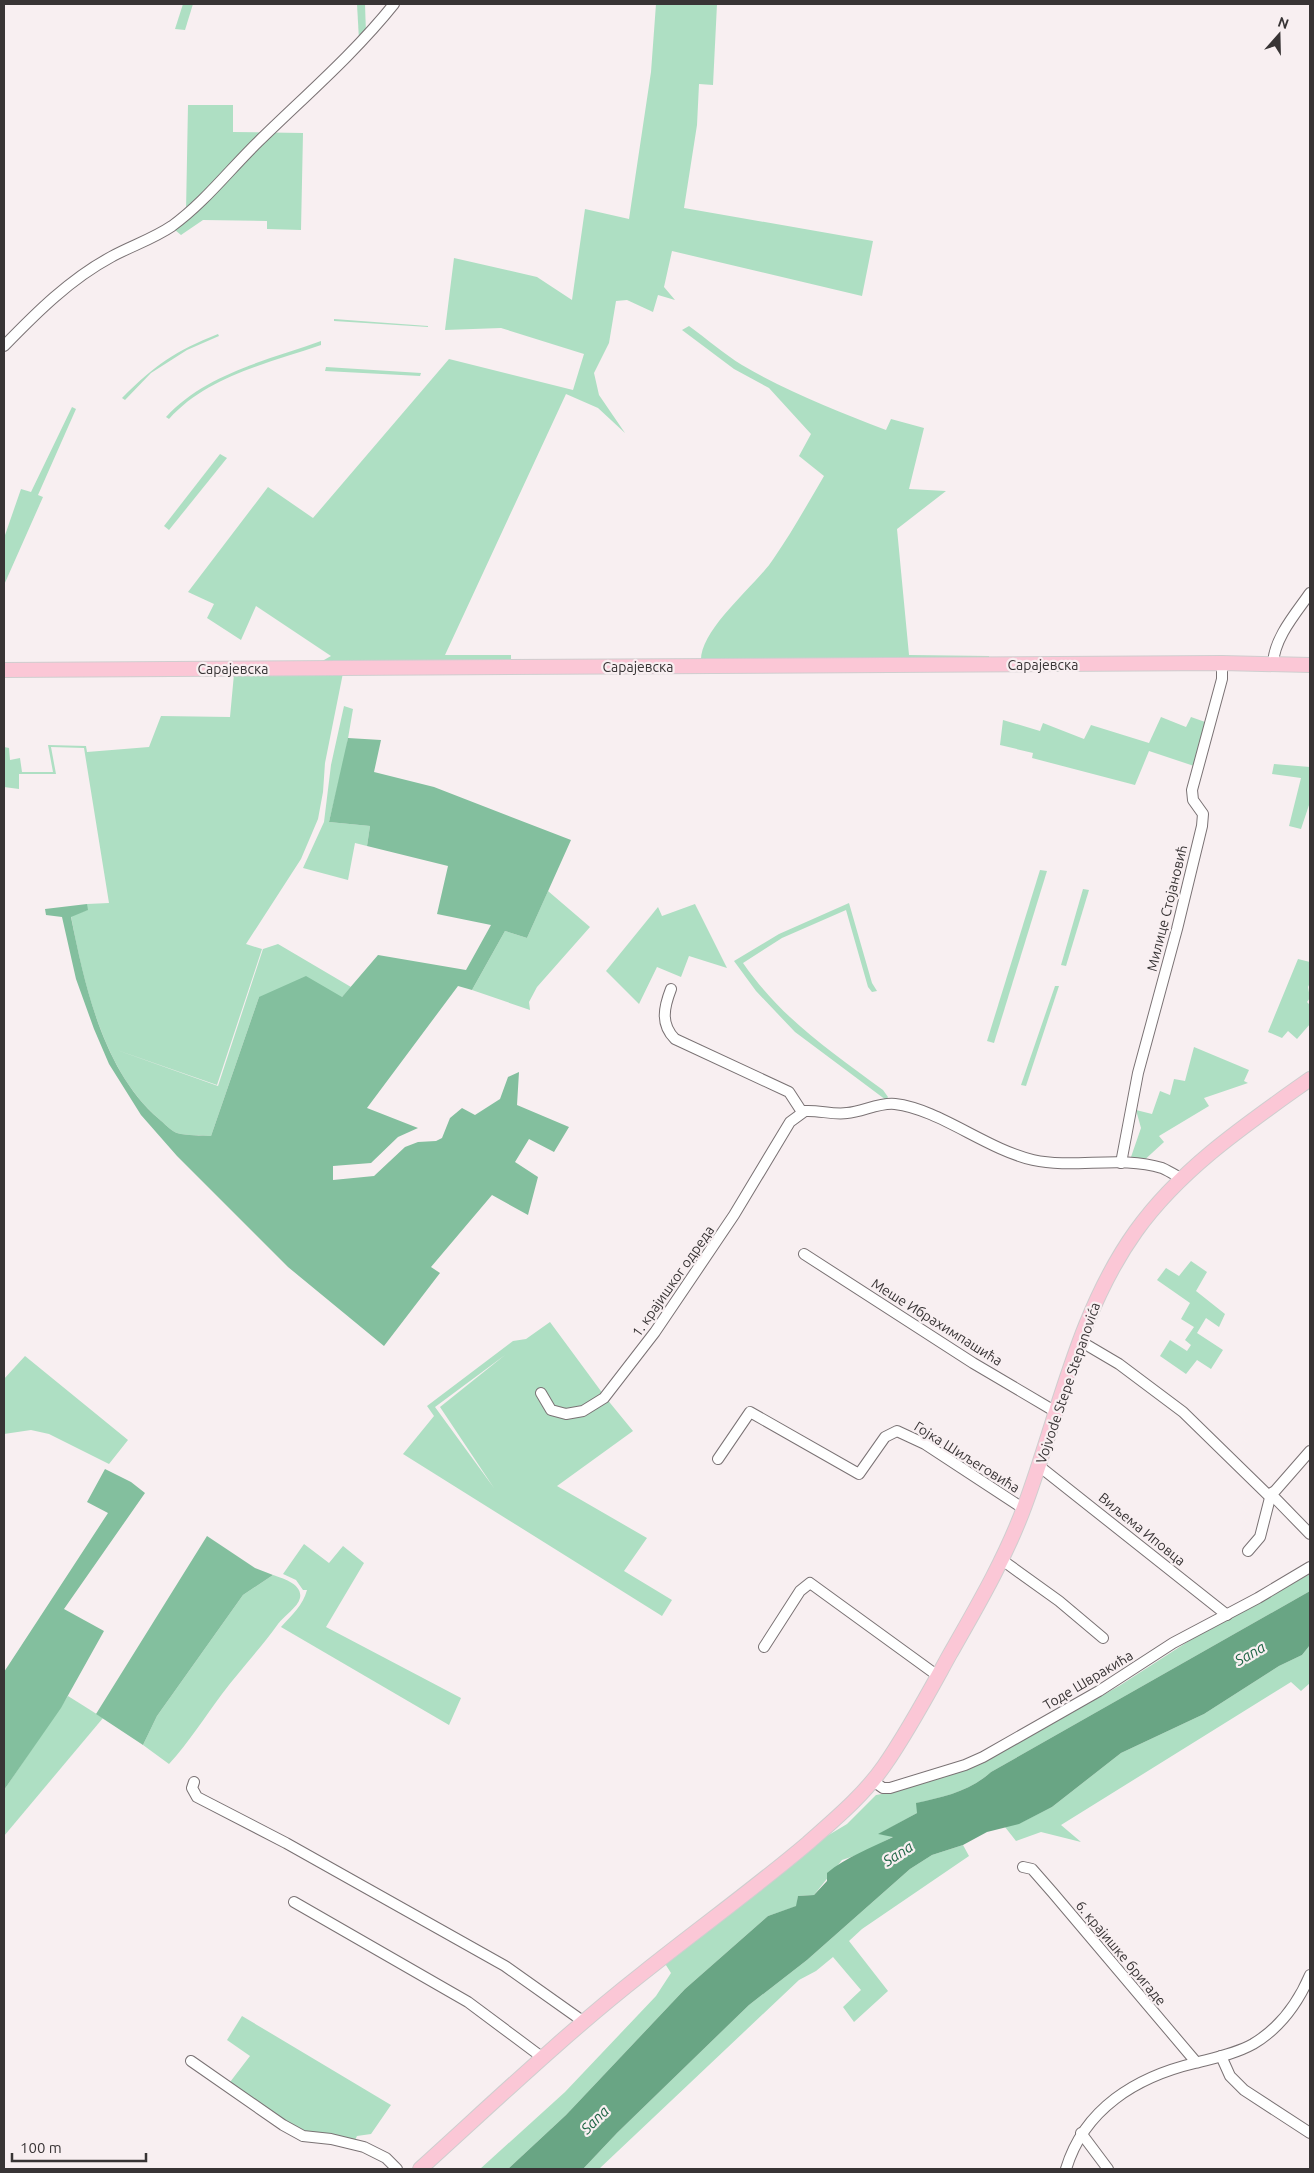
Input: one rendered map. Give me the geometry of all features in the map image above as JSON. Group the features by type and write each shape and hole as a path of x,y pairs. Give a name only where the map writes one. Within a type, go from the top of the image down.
{"main road":[{"name":"Сарајевска","path":"4,670 1310,664"},
{"name":"Vojvode Stepe Stepanovića","path":"420,2169 584,2022 842,1813 872,1781 902,1739 1002,1560 1024,1510 1080,1341 1100,1294 1126,1245 1140,1226 1182,1179 1227,1140 1310,1079"}],"street":[{"path":"4,346 27,322 64,289 110,257 171,226 212,191 240,160 364,40 394,4"},
{"path":"1273,664 1275,648 1310,593"},
{"name":"Милице Стојановић","path":"1121,1163 1138,1073 1178,929 1202,826 1203,814 1193,800 1192,790 1222,679 1222,663"},
{"path":"670,989 664,1016 670,1034 675,1039 789,1092 802,1112 810,1110 844,1114 892,1103 934,1117 994,1146 1031,1159 1049,1163 1121,1163 1163,1169 1182,1179"},
{"name":"1. крајишког одреда","path":"542,1393 551,1410 566,1414 583,1411 604,1398 655,1332 734,1215 790,1122 802,1112"},
{"name":"Меше Ибрахимпашића","path":"804,1254 973,1363 1056,1412"},
{"path":"1080,1341 1119,1364 1184,1412 1265,1493 1271,1494 1310,1534"},
{"name":"Гојка Шиљеговића","path":"718,1459 750,1412 859,1474 885,1437 897,1431 925,1444 1024,1510"},
{"path":"1248,1550 1260,1538 1271,1494 1310,1451"},
{"name":"Виљема Иповца","path":"1039,1466 1227,1615"},
{"path":"1002,1560 1059,1601 1103,1638"},
{"name":"Тоде Швракића","path":"872,1781 883,1788 890,1788 977,1760 1099,1691 1173,1643 1227,1615 1310,1567"},
{"path":"764,1647 803,1587 810,1583 938,1676"},
{"path":"194,1782 192,1788 196,1797 286,1842 505,1966 584,2022"},
{"name":"6. крајишке бригаде","path":"1023,1868 1032,1869 1054,1893 1196,2062"},
{"path":"294,1902 468,2002 543,2058"},
{"path":"1066,2169 1081,2134 1101,2108 1125,2090 1162,2073 1242,2050 1272,2030 1290,2010 1310,1975"},
{"path":"1221,2056 1230,2076 1244,2090 1310,2133"},
{"path":"191,2061 303,2136 331,2139 364,2147 386,2158 397,2169"},
{"path":"1081,2134 1108,2169"}],"shaded area":[{"path":"183,4 193,4 185,30 175,29"},
{"path":"357,4 365,4 366,34 359,40"},
{"path":"656,4 717,4 713,85 699,84 697,125 684,208 873,241 862,296 672,251 664,287 675,300 658,295 653,312 627,300 616,301 609,343 594,373 599,395 625,433 598,408 566,394 445,655 511,655 511,663 317,664 331,656 256,606 241,640 207,618 214,604 188,592 268,487 313,518 449,359 573,390 584,354 501,328 445,330 454,258 537,277 572,300 585,209 629,219 651,72"},
{"path":"188,105 233,105 233,132 303,133 301,230 267,229 267,221 203,220 181,235 169,225 186,212"},
{"path":"334,319 428,326 428,327 334,321"},
{"path":"689,326 742,365 813,401 886,430 891,419 924,428 909,489 946,491 897,529 909,655 989,656 990,662 701,662 703,649 709,636 730,608 774,558 824,476 799,456 811,434 769,388 734,369 682,330"},
{"path":"218,334 219,336 187,350 151,373 125,400 122,398 145,376 166,360"},
{"path":"321,341 321,345 260,365 220,381 184,404 169,419 166,417 182,402 218,379 259,362"},
{"path":"326,367 421,373 420,376 325,371"},
{"path":"72,407 76,409 38,495 43,497 4,585 4,538 21,489 31,492"},
{"path":"220,454 227,458 169,530 164,526"},
{"path":"343,673 325,763 323,792 318,819 301,859 246,944 262,949 217,1085 114,1049 218,1086 263,949 278,944 351,987 342,997 259,997 211,1136 177,1133 170,1129 140,1100 124,1077 110,1052 99,1026 82,970 71,916 87,910 87,904 109,903 84,748 51,747 56,774 19,774 19,789 4,787 4,747 9,748 10,760 20,758 22,772 53,772 48,745 86,746 87,752 149,747 161,716 230,717 234,674"},
{"path":"344,706 353,709 345,756 329,822 370,826 367,846 355,843 348,880 303,868 324,822 331,765"},
{"path":"1161,717 1186,727 1191,717 1208,723 1194,766 1149,751 1135,785 1032,758 1033,753 1000,745 1003,720 1040,731 1043,723 1084,739 1091,725 1149,743"},
{"path":"348,738 381,740 374,772 434,787 571,840 527,938 505,931 472,990 458,986 367,1108 418,1128 398,1137 371,1163 333,1166 333,1180 374,1176 405,1147 418,1142 436,1141 442,1138 450,1118 462,1108 475,1115 500,1099 508,1077 519,1072 517,1105 569,1127 554,1152 529,1139 515,1162 538,1177 528,1215 492,1195 431,1267 440,1273 384,1346 288,1267 177,1156 141,1115 109,1064 94,1029 76,979 62,917 46,915 45,909 87,904 88,910 71,917 90,999 110,1052 124,1077 140,1099 170,1129 181,1134 211,1136 259,997 306,976 342,997 378,955 466,970 491,925 437,914 448,866 367,846 370,826 329,822"},
{"path":"1274,764 1310,767 1310,802 1301,829 1289,826 1301,778 1272,774"},
{"path":"1040,870 1047,871 994,1043 987,1041"},
{"path":"1083,889 1089,890 1066,966 1061,965"},
{"path":"548,891 590,927 537,987 529,1002 530,1010 472,990 505,931 527,938"},
{"path":"849,903 872,983 877,991 872,992 868,987 846,910 782,938 743,963 758,983 790,1017 825,1047 883,1090 888,1097 886,1100 795,1032 756,991 734,961 779,934"},
{"path":"695,904 727,968 689,956 681,977 657,967 639,1004 606,971 658,907 662,916"},
{"path":"1298,959 1310,962 1310,983 1308,987 1310,998 1307,1002 1310,1005 1310,1024 1297,1039 1288,1031 1282,1038 1268,1032"},
{"path":"1055,986 1059,986 1026,1086 1021,1085"},
{"path":"1194,1047 1249,1070 1244,1081 1248,1083 1204,1098 1209,1106 1159,1136 1164,1142 1140,1164 1134,1162 1131,1157 1141,1128 1136,1110 1152,1114 1160,1091 1170,1095 1174,1079 1185,1081"},
{"path":"1191,1261 1207,1272 1196,1291 1225,1314 1219,1327 1206,1318 1197,1333 1223,1350 1211,1369 1197,1360 1186,1374 1160,1356 1170,1340 1187,1351 1191,1345 1185,1340 1194,1327 1181,1319 1190,1303 1157,1280 1166,1268 1179,1276"},
{"path":"550,1322 633,1431 557,1486 647,1538 624,1571 672,1600 662,1616 403,1454 434,1416 427,1406 513,1341 526,1339","holes":["505,1355 440,1407 494,1488 435,1407"]},
{"path":"25,1356 128,1440 109,1464 49,1434 31,1430 4,1434 4,1379"},
{"path":"105,1469 131,1482 145,1493 64,1609 104,1631 61,1708 4,1790 4,1672 108,1513 87,1502"},
{"path":"207,1536 255,1568 273,1575 243,1595 157,1716 143,1745 96,1714"},
{"path":"304,1544 329,1563 343,1546 364,1563 326,1627 461,1698 449,1725 281,1627 300,1605 307,1590 303,1590 296,1580 283,1574"},
{"path":"1310,1574 1310,1591 991,1772 965,1789 947,1796 917,1803 917,1813 879,1834 894,1836 863,1853 842,1860 814,1895 798,1896 797,1906 768,1916 685,1989 566,2115 508,2169 480,2169 565,2092 656,1996 671,1973 664,1962 827,1836 847,1824 876,1795 887,1793 892,1788 988,1755 1050,1725 1119,1686 1195,1637"},
{"path":"273,1575 295,1585 300,1593 299,1601 280,1621 169,1764 143,1745 157,1716 243,1595"},
{"path":"1310,1645 1310,1683 1301,1691 1291,1682 1061,1825 1081,1842 1041,1832 1016,1841 1005,1827 1022,1822 1052,1807 1121,1753 1204,1714 1279,1666 1302,1655"},
{"path":"68,1696 103,1718 4,1836 4,1790"},
{"path":"963,1845 969,1856 862,1929 849,1941 888,1991 854,2022 843,2007 861,1990 833,1957 816,1971 799,1980 599,2169 583,2169 617,2133 749,2005 807,1960 910,1869 932,1855"},
{"path":"242,2016 391,2105 371,2134 357,2136 354,2142 311,2135 294,2128 227,2086 250,2056 227,2040"}],"water":[{"name":"Sana","path":"1310,1591 1310,1645 1302,1655 1279,1666 1204,1714 1121,1753 1052,1807 1019,1824 987,1832 963,1845 932,1855 910,1869 807,1960 749,2005 617,2133 583,2169 508,2169 566,2115 685,1989 768,1916 796,1906 798,1896 814,1895 827,1881 827,1873 834,1867 850,1857 893,1837 878,1834 917,1813 916,1803 946,1796 965,1789 991,1772"}]}
